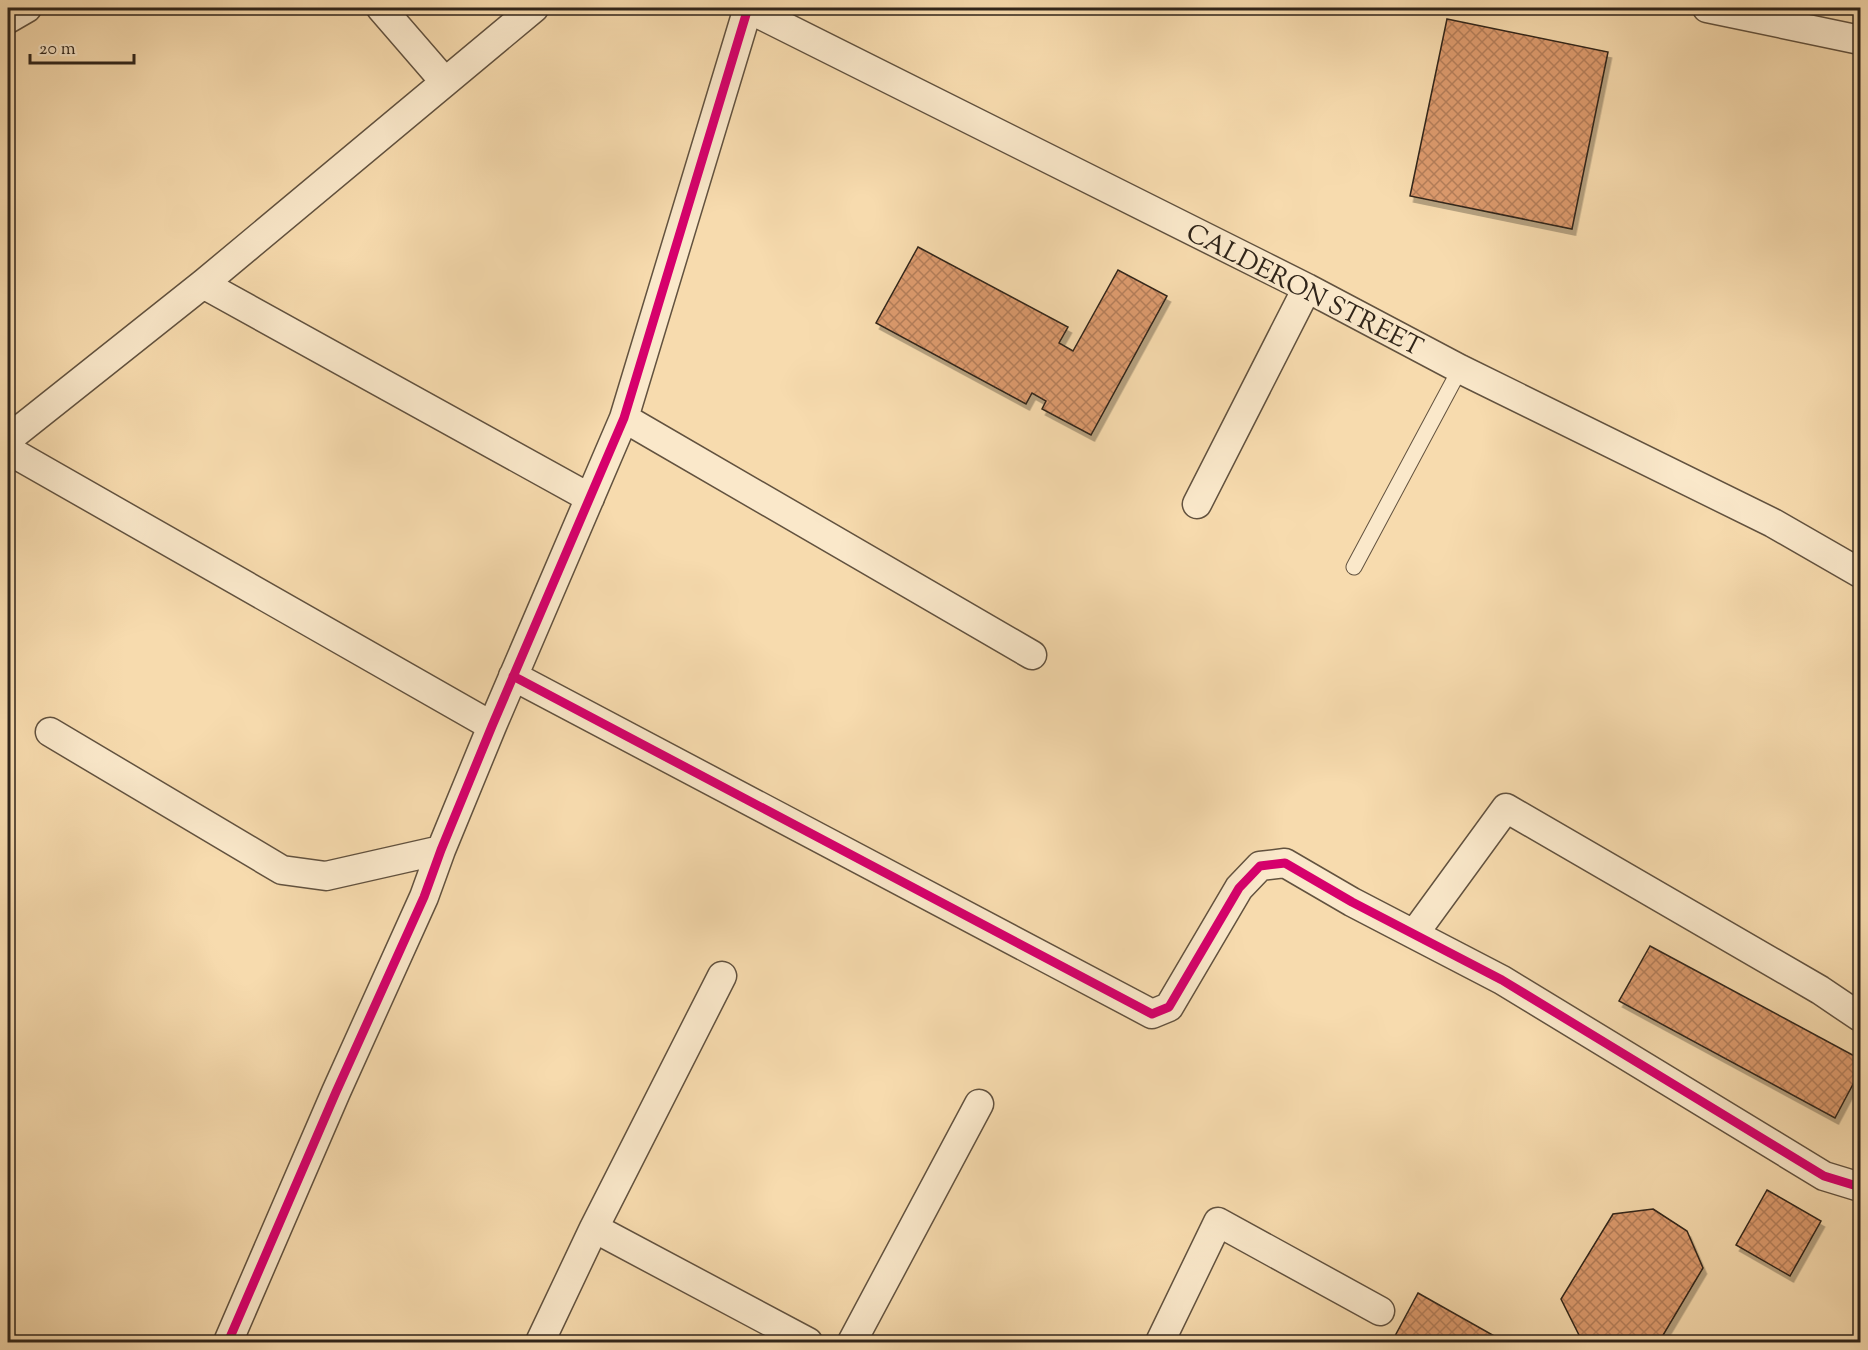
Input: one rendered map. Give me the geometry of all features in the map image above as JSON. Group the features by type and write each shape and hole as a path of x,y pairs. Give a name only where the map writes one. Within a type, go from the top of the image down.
{"street":[{"path":"8,19 27,8"},
{"path":"381,8 445,82"},
{"path":"8,439 203,284 534,8"},
{"path":"228,1342 336,1092 424,897 492,726 624,418 748,8"},
{"name":"CALDERON STREET","path":"748,8 1307,288 1460,369 1858,566"},
{"path":"1707,8 1860,40"},
{"path":"203,284 590,498"},
{"path":"1197,504 1307,288"},
{"path":"624,418 1032,655"},
{"path":"8,450 492,726"},
{"path":"513,676 1152,1014 1169,1007 1239,888 1260,866 1285,863 1352,903 1502,980 1824,1176 1860,1187"},
{"path":"50,732 282,870 326,876 441,850"},
{"path":"1414,934 1506,808 1820,990 1860,1017"},
{"path":"540,1342 594,1228 722,976"},
{"path":"852,1342 979,1104"},
{"path":"1160,1342 1218,1222 1380,1311"},
{"path":"594,1228 808,1342"}],"lane":[{"path":"1354,567 1460,369"},
{"path":"8,1339 12,1342"}],"building":[{"path":"1447,19 1608,52 1572,229 1410,196"},
{"path":"918,247 1068,327 1059,343 1073,351 1118,270 1167,296 1091,435 1042,409 1046,401 1032,393 1026,404 876,323"},
{"path":"1650,946 1860,1059 1860,1071 1835,1118 1619,1001"},
{"path":"1767,1190 1821,1221 1790,1276 1736,1245"},
{"path":"1653,1209 1687,1231 1703,1268 1659,1342 1592,1342 1579,1335 1561,1299 1613,1214"},
{"path":"1418,1293 1505,1342 1407,1342 1395,1336"}],"cycle path":[{"path":"228,1342 336,1092 424,897 492,726 624,418 748,8"},
{"path":"513,676 1152,1014 1169,1007 1239,888 1260,866 1285,863 1352,902 1502,980 1824,1176 1860,1187"}]}
